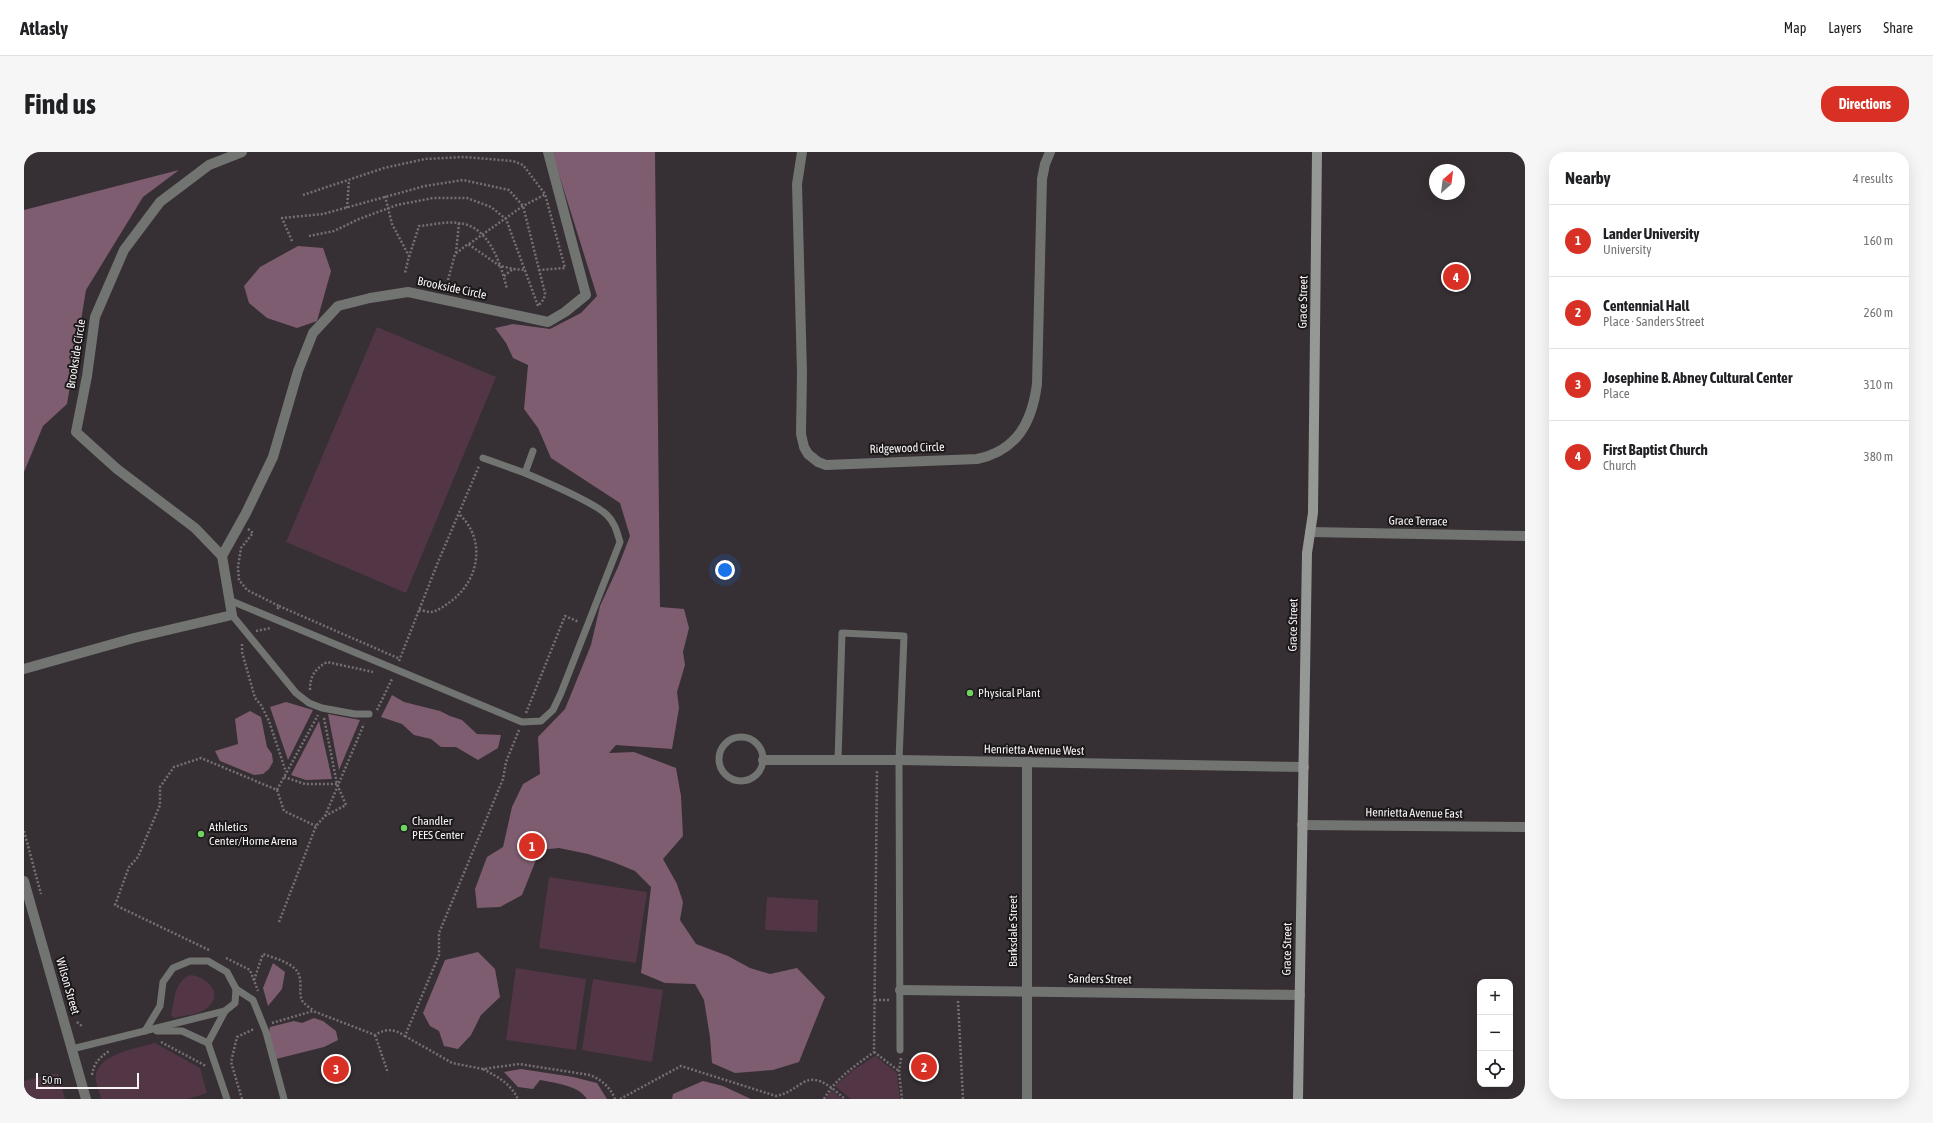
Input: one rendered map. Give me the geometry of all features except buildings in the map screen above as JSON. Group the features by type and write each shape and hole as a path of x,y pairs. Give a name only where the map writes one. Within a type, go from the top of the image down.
{"main road":[{"name":"Grace Street","path":"1298,1099 1307,553 1313,513 1317,152"}],"street":[{"name":"Brookside Circle","path":"242,152 209,165 160,202 124,250 95,317 87,376 76,432 117,469 195,528 222,556 246,513 273,457 298,371 313,333 338,306 370,298 408,292 548,322 565,312 586,295 548,152"},
{"name":"Ridgewood Circle","path":"802,152 796,184 802,374 801,434 804,448 808,454 818,462 826,465 976,459 1000,452 1019,435 1029,416 1037,384 1042,179 1045,164 1050,152"},
{"name":"Grace Terrace","path":"1310,532 1525,536"},
{"path":"24,669 134,638 232,615 222,556"},
{"name":"Henrietta Avenue West","path":"763,760 899,760 1304,767"},
{"name":"Barksdale Street","path":"1027,762 1027,1099"},
{"name":"Henrietta Avenue East","path":"1302,824 1525,828"},
{"name":"Wilson Street","path":"24,881 27,906 72,1049 86,1099"},
{"name":"Sanders Street","path":"900,995 1026,991 1300,995"}],"lane":[{"path":"525,473 533,451"},
{"path":"229,600 522,722 541,721 553,710 620,542 616,527 606,514 587,503 525,473 483,458"},
{"path":"232,615 296,693 309,703 322,708 355,714 369,714"},
{"path":"838,760 842,633 904,636 899,760 900,1050"},
{"path":"735,736 749,737 760,746 763,760 758,773 746,781 732,780 721,771 718,757 723,744 735,736"},
{"path":"145,1031 160,1006 163,982 173,968 190,961 208,961 227,972 236,989 253,1000 263,1025 284,1099"},
{"path":"208,1043 225,1011 235,1003 236,989"},
{"path":"72,1049 225,1011"},
{"path":"145,1031 182,1030 208,1043 227,1099"}],"path":[{"path":"303,195 384,168 425,159 442,157 514,161 522,165 545,194 565,268 539,270"},
{"path":"346,208 349,180"},
{"path":"292,241 282,218 302,217 346,208 425,186 463,180 510,190 523,206 545,293 544,299 538,306 506,219 491,207 467,198 433,198 397,205 359,219 334,231 309,236"},
{"path":"456,253 483,236 523,206 558,187"},
{"path":"386,196 392,224 409,257"},
{"path":"448,280 456,253 459,223"},
{"path":"404,274 419,226 459,223 472,226 483,236 494,252 504,276 507,289"},
{"path":"469,244 500,266 526,270"},
{"path":"504,276 514,269"},
{"path":"397,670 419,610 483,458"},
{"path":"419,610 431,612 440,608 463,590 470,582 475,565 476,548 468,523 459,514"},
{"path":"279,606 400,659"},
{"path":"405,1036 439,955 439,933 503,778 506,762 565,616 587,626"},
{"path":"309,703 310,679 318,668 327,662 378,674"},
{"path":"386,675 393,677"},
{"path":"278,922 316,826 325,816 369,714 376,713 389,684"},
{"path":"316,826 284,811 277,790 322,708"},
{"path":"322,708 338,784 346,806 325,816"},
{"path":"214,953 115,905 129,867 138,857 160,805 160,787 174,767 201,758 277,790"},
{"path":"874,1052 877,760"},
{"path":"284,778 306,784 338,784"},
{"path":"24,831 42,897"},
{"path":"254,981 263,954 290,965 297,972 301,980 300,992 303,1002 313,1011 375,1035 388,1073"},
{"path":"222,956 250,970 259,995"},
{"path":"875,1000 900,995"},
{"path":"958,999 963,1099"},
{"path":"242,1099 231,1062 237,1037 263,1025 313,1011"},
{"path":"375,1035 383,1030 397,1031 452,1063 483,1069 504,1079 518,1099"},
{"path":"154,1038 208,1067"},
{"path":"92,1078 94,1067 98,1058 116,1048"},
{"path":"900,1050 902,1063 899,1071 902,1099"},
{"path":"874,1052 899,1071"},
{"path":"824,1099 831,1087 851,1068 874,1052"},
{"path":"483,1069 519,1064 578,1072 599,1079 607,1086 614,1099"},
{"path":"620,1099 681,1066 776,1098 804,1082 811,1080 822,1081 845,1099"}],"shaded area":[{"path":"552,152 655,152 660,607 684,609 689,628 683,652 685,665 677,692 679,708 672,749 616,745 609,753 634,752 676,768 681,796 683,836 663,859 677,884 683,902 680,920 696,944 728,956 750,968 770,974 797,968 825,997 799,1062 773,1070 735,1073 712,1063 710,1037 704,1000 695,984 665,983 641,973 651,887 635,871 588,854 559,848 540,850 522,895 500,907 477,908 475,889 487,857 503,847 512,807 523,784 540,774 538,737 565,709 591,645 600,606 630,536 620,503 551,458 538,428 524,409 528,365 513,358 506,343 495,328 513,324 550,329 581,313 597,296"},
{"path":"179,170 143,197 86,290 67,404 43,426 24,472 24,210"},
{"path":"298,246 323,248 331,271 317,321 297,328 267,318 249,303 244,286 260,267"},
{"path":"377,327 496,377 406,593 286,542"},
{"path":"392,695 404,702 440,711 462,720 477,734 501,735 498,748 478,760 456,747 441,747 431,739 414,735 402,724 381,717"},
{"path":"286,702 313,710 288,760 270,707"},
{"path":"250,711 261,717 267,747 272,754 273,762 269,769 263,774 254,775 220,761 215,751 238,744 235,719"},
{"path":"328,714 360,720 339,770"},
{"path":"319,721 332,779 306,780 291,775"},
{"path":"549,877 647,892 636,963 539,948"},
{"path":"767,897 818,900 817,932 765,930"},
{"path":"478,952 495,969 500,997 481,1015 471,1035 458,1049 444,1046 439,1031 430,1026 423,1013 445,960"},
{"path":"273,963 285,972 282,989 268,1006 263,988"},
{"path":"516,968 586,979 576,1050 506,1040"},
{"path":"191,975 203,979 212,987 214,997 212,1003 204,1010 174,1018 171,1015 176,991 181,982"},
{"path":"593,979 663,990 652,1062 582,1050"},
{"path":"314,1018 323,1021 336,1031 338,1040 324,1047 276,1059 269,1032 270,1027 294,1021 302,1023"},
{"path":"155,1043 200,1068 207,1093 188,1099 101,1099 96,1081 97,1072 101,1065 117,1054"},
{"path":"875,1056 897,1073 900,1099 851,1099 835,1086 852,1071"},
{"path":"521,1069 573,1077 597,1083 607,1099 587,1099 583,1094 572,1088 540,1080 533,1089 518,1087 504,1072"},
{"path":"52,1074 58,1074 65,1099 24,1099 24,1081"},
{"path":"703,1081 723,1086 751,1099 672,1099 673,1094"},
{"path":"831,1090 842,1099 826,1099"}],"place":[{"name":"First Baptist Church","path":"1456,277"},
{"name":"Physical Plant","path":"970,693"},
{"name":"Chandler PEES Center","path":"404,828"},
{"name":"Athletics Center/Horne Arena","path":"201,834"},
{"name":"Lander University","path":"532,846"},
{"name":"Centennial Hall","path":"924,1067"},
{"name":"Josephine B. Abney Cultural Center","path":"336,1069"}]}
